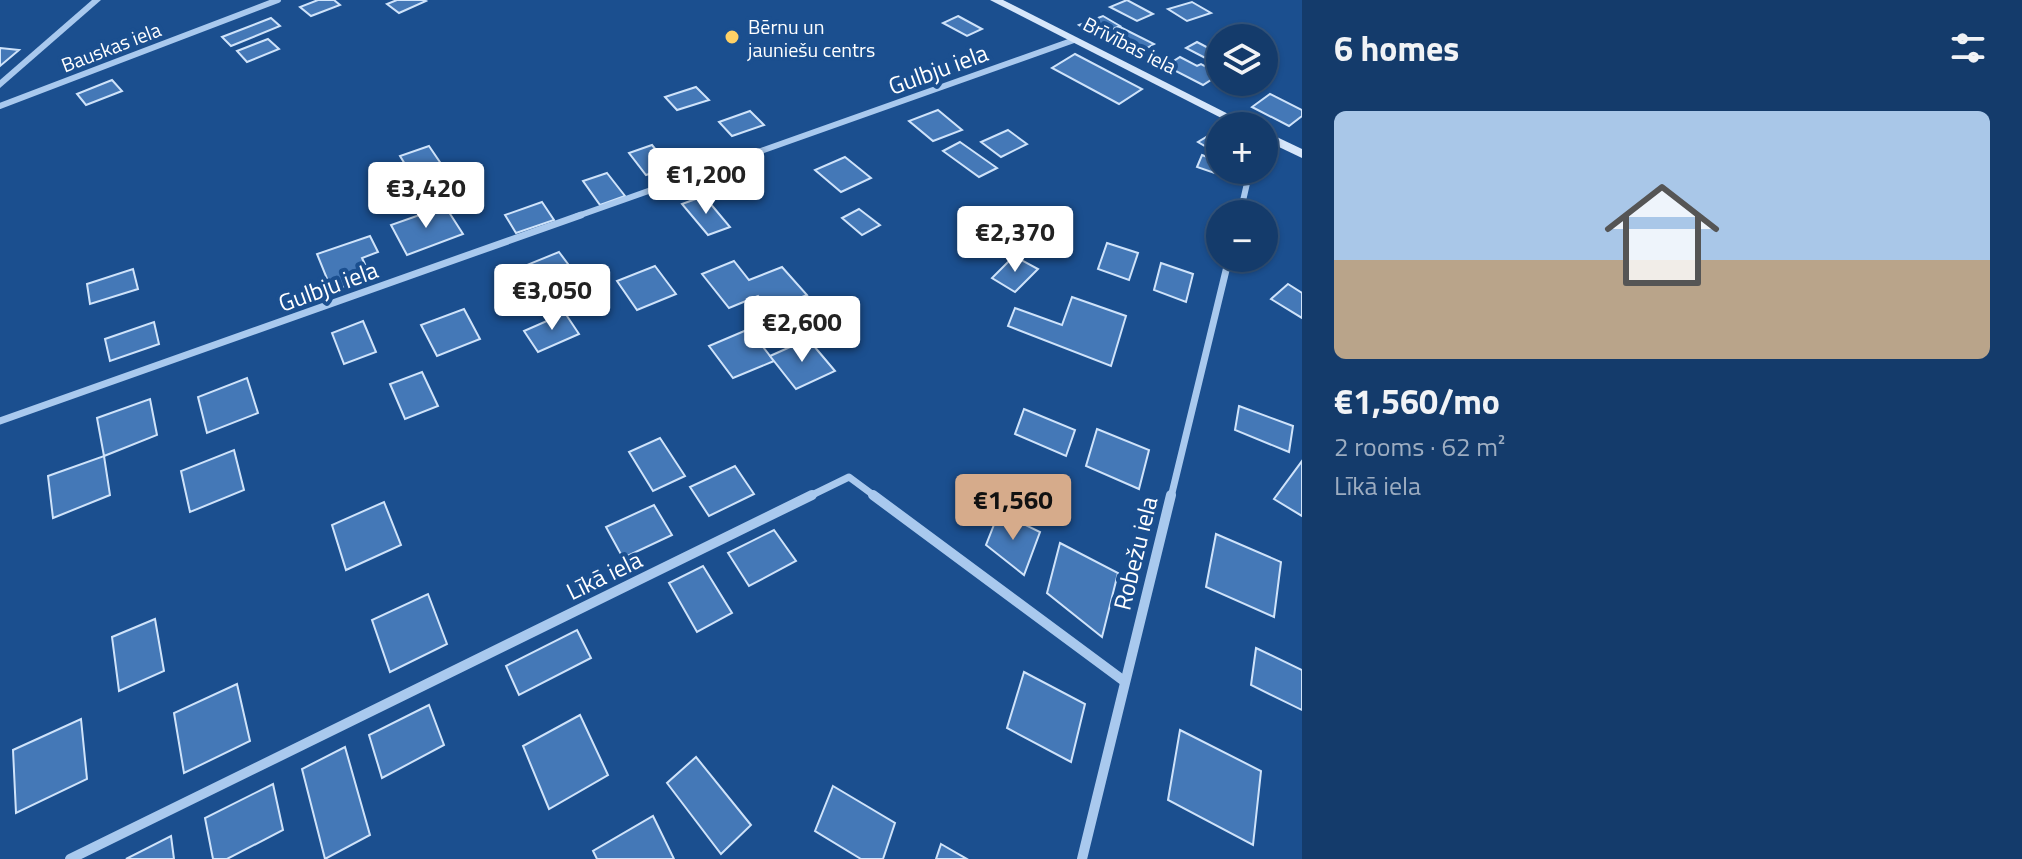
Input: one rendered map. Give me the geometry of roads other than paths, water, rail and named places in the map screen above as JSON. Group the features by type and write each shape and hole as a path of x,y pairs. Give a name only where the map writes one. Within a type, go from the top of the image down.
{"main road":[{"name":"Brīvības iela","path":"995,0 1218,112"},
{"path":"1278,142 1302,154"}],"street":[{"path":"0,85 97,0"},
{"name":"Bauskas iela","path":"0,106 278,0"},
{"name":"Gulbju iela","path":"0,421 1074,40"},
{"name":"Robežu iela","path":"1082,859 1226,272"},
{"name":"Līkā iela","path":"70,859 849,477 1124,681"}],"place":[{"name":"Bērnu un jauniešu centrs","path":"732,37"}]}
